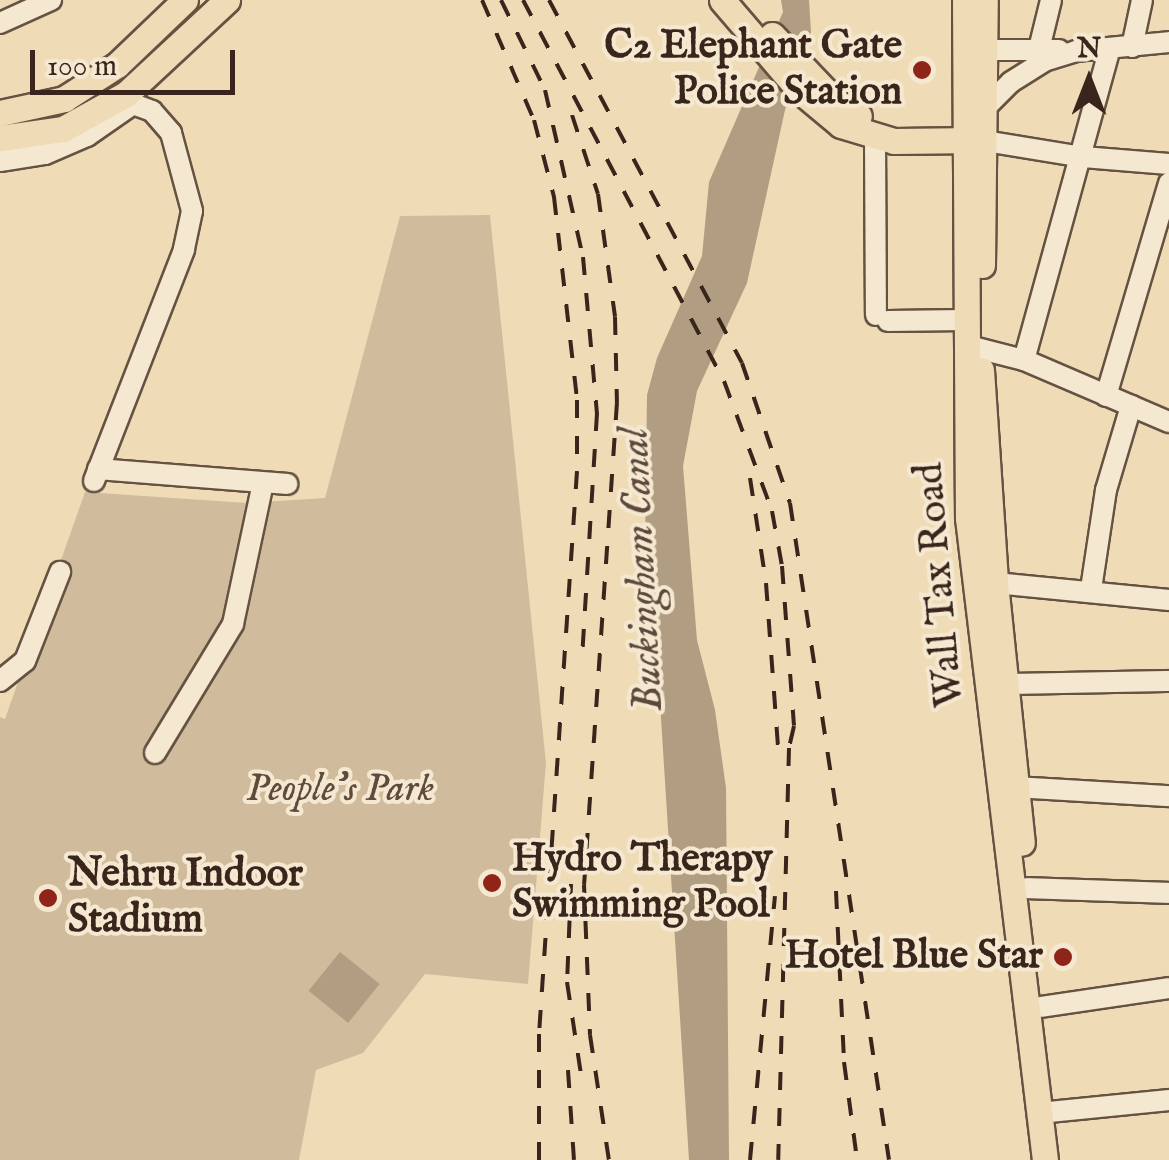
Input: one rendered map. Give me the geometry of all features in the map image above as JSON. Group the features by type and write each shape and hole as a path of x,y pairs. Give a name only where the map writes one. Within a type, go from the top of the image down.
{"main road":[{"path":"0,112 64,99 117,65 185,0"},
{"path":"722,0 761,35 841,125 875,137 928,144 964,140"},
{"path":"743,0 761,35"},
{"name":"Wall Tax Road","path":"965,0 970,536 1047,1113 1061,1160"},
{"name":"Wall Tax Road","path":"964,140 986,108 984,0"},
{"path":"0,138 63,130 126,94 222,4"},
{"path":"813,92 861,116 964,140"},
{"name":"Wall Tax Road","path":"970,338 1042,1007 1045,1160"}],"street":[{"path":"0,23 51,0"},
{"path":"1040,50 1052,0"},
{"path":"1132,47 1142,0"},
{"path":"984,50 1109,51 1169,42"},
{"path":"986,108 1027,70 1076,50"},
{"path":"1024,360 1083,157 1109,51"},
{"path":"0,161 45,154 87,136 133,104 152,112 171,133 192,211 184,250 96,474 287,484"},
{"path":"875,137 882,318 970,338 1169,422"},
{"path":"964,140 1083,157 1169,164"},
{"path":"1106,396 1169,183"},
{"path":"1091,588 1106,490 1131,406"},
{"path":"155,753 233,624 262,483"},
{"path":"0,681 25,661 60,572"},
{"path":"995,582 1091,588 1169,600"},
{"path":"1007,684 1169,681"},
{"path":"1016,787 1169,796"},
{"path":"1027,888 1169,893"},
{"path":"1042,1007 1169,988"},
{"path":"1047,1113 1169,1100"}],"green space":[{"name":"People's Park","path":"490,215 546,763 528,984 425,974 363,1053 316,1070 299,1160 0,1160 0,717 5,719 85,492 247,503 325,498 400,216"}],"shaded area":[{"path":"781,0 809,0 811,32 785,110 747,283 697,391 683,466 697,640 715,710 726,788 729,1160 689,1160 658,671 645,549 647,395 657,358 702,256 709,182 783,12"},
{"path":"340,952 380,984 348,1023 309,991"}],"railway":[{"path":"482,0 534,120 554,197 577,400 577,471 539,1034 539,1160"},
{"path":"501,0 545,90 583,257 597,413 582,659"},
{"path":"523,0 724,381 772,511 782,566 794,726 789,748 778,1160"},
{"path":"549,0 742,363 790,503 889,1160"},
{"path":"572,115 598,194 615,317 617,402 584,885 590,1035 609,1160"},
{"path":"750,478 766,583 779,761"},
{"path":"571,884 567,982 583,1088"},
{"path":"836,891 844,1062 857,1160"},
{"path":"750,1160 775,896"},
{"path":"568,1070 574,1160"}],"place":[{"name":"C2 Elephant Gate Police Station","path":"922,70"},
{"name":"Hydro Therapy Swimming Pool","path":"492,883"},
{"name":"Nehru Indoor Stadium","path":"48,898"},
{"name":"Hotel Blue Star","path":"1063,957"}],"water label":[{"name":"Buckingham Canal","path":"643,570"}]}
